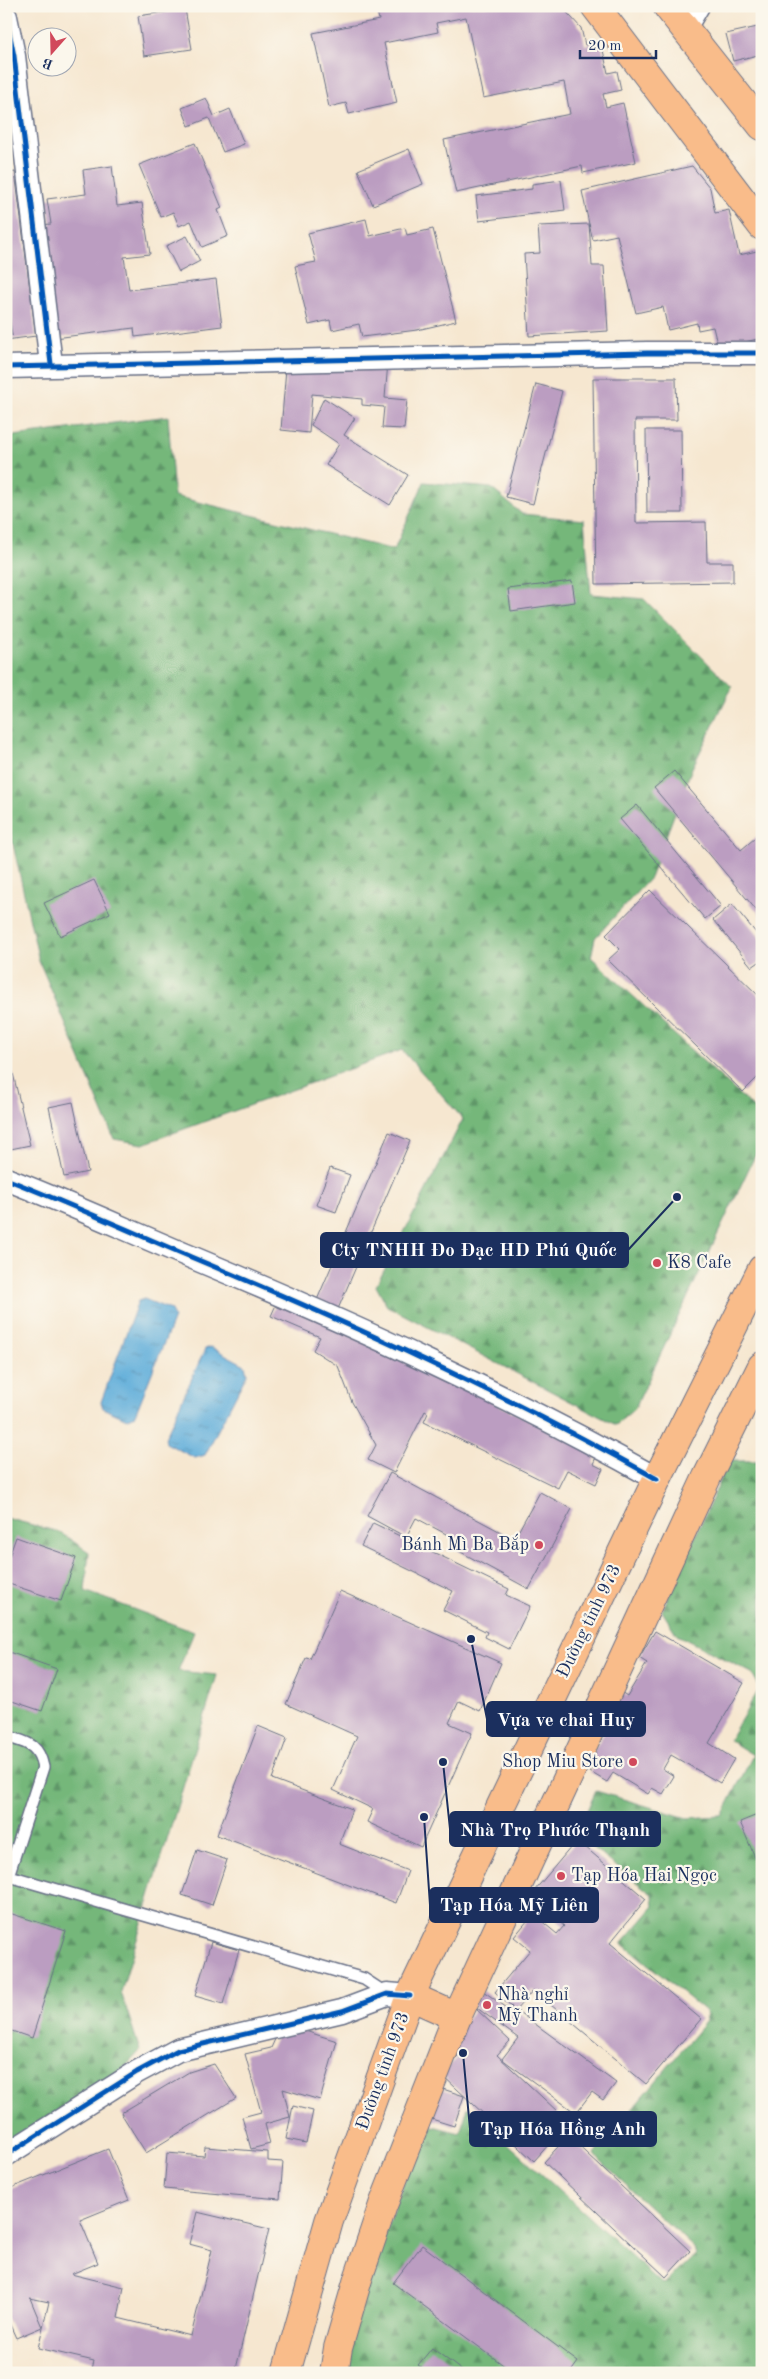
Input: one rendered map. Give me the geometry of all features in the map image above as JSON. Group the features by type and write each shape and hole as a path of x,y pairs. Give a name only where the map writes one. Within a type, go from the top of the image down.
{"main road":[{"path":"595,6 762,226"},
{"path":"667,6 691,17 762,126"},
{"name":"Đường tỉnh 973","path":"286,2373 329,2221 398,1995 762,1269"},
{"path":"334,2373 338,2348 383,2205 457,2016 707,1477 757,1375"},
{"path":"398,1995 457,2016"}],"street":[{"path":"6,17 14,56 51,364"},
{"path":"6,367 51,364 637,353 762,353"},
{"path":"6,1179 312,1307 576,1433 662,1469"},
{"path":"6,2155 136,2072 178,2050 342,2011 398,1995"}],"lane":[{"path":"6,1736 30,1743 40,1752 43,1767 7,1878 364,1979 398,1995"}],"green space":[{"path":"168,416 174,496 394,550 424,482 491,488 522,514 584,520 591,594 644,599 732,687 692,768 650,878 595,938 591,957 757,1111 762,1125 762,1141 635,1408 616,1425 387,1306 376,1286 463,1119 402,1050 143,1144 114,1139 39,961 6,813 6,437"},
{"path":"729,1461 762,1461 762,2373 348,2373 352,2322 425,2124 460,2133 468,2107 661,2283 664,2284 696,2255 694,2248 600,2161 595,2154 706,2021 705,2011 622,1943 654,1906 653,1895 584,1841 579,1828 596,1791 687,1818 722,1816 753,1755 729,1740 760,1688 752,1673 677,1635 662,1611"},
{"path":"6,1518 59,1532 89,1552 85,1591 194,1632 178,1671 217,1675 121,1992 140,2051 123,2069 6,2144"}],"water":[{"path":"144,1299 171,1310 174,1318 135,1415 127,1419 103,1408 101,1402 138,1301"},
{"path":"211,1347 245,1365 247,1374 205,1455 195,1458 166,1443 165,1438 205,1349"}],"building":[{"path":"376,6 561,6 581,28 585,45 601,41 608,73 617,71 621,90 603,94 606,107 623,103 636,162 583,173 582,166 456,193 444,140 570,114 564,82 483,98 466,17 436,23 438,32 384,43 397,103 349,114 346,103 329,107 313,33 379,20"},
{"path":"185,9 192,49 144,56 138,16"},
{"path":"762,26 762,54 733,61 726,34"},
{"path":"206,98 214,116 230,109 244,144 223,152 209,118 189,126 182,108"},
{"path":"195,143 222,208 218,210 228,236 202,247 191,221 179,226 173,212 161,217 139,165"},
{"path":"409,149 423,184 373,205 358,170"},
{"path":"112,166 117,206 142,203 150,254 124,257 129,290 216,279 222,326 135,337 134,328 55,338 40,225 51,224 47,199 86,194 83,170"},
{"path":"692,166 710,188 715,213 729,210 739,255 757,251 762,271 762,338 718,348 713,327 698,330 697,323 668,330 663,307 636,313 617,235 593,240 582,191"},
{"path":"15,172 36,336 6,340 6,315 12,336 6,291 6,173"},
{"path":"561,180 565,210 479,221 476,196 532,189 532,184"},
{"path":"366,219 370,236 405,228 407,235 433,229 456,321 417,330 362,337 359,324 332,330 330,320 309,325 295,266 316,262 308,233"},
{"path":"589,224 592,266 604,266 608,331 529,336 524,254 540,253 538,226"},
{"path":"187,236 200,261 179,272 166,246"},
{"path":"388,362 385,398 407,400 404,429 382,428 384,407 362,405 362,399 312,394 309,433 281,430 286,368"},
{"path":"593,378 676,378 677,420 635,420 636,523 706,522 707,562 733,562 733,582 596,584"},
{"path":"536,384 562,391 533,504 506,497"},
{"path":"324,398 355,418 344,435 408,475 390,505 326,465 339,444 311,425"},
{"path":"646,430 681,430 682,513 647,513"},
{"path":"572,581 575,602 511,611 508,589"},
{"path":"674,771 741,850 762,832 762,917 654,788"},
{"path":"637,805 721,906 705,919 620,819"},
{"path":"94,880 110,913 60,936 44,903"},
{"path":"650,890 762,999 762,1073 743,1092 608,960 620,949 606,935"},
{"path":"732,904 762,940 762,960 752,967 713,920"},
{"path":"6,1044 30,1145 6,1150"},
{"path":"73,1102 88,1172 64,1177 49,1107"},
{"path":"389,1132 410,1141 338,1309 317,1300"},
{"path":"330,1168 350,1175 336,1212 316,1205"},
{"path":"279,1298 378,1350 414,1367 416,1363 597,1455 593,1464 603,1469 596,1484 567,1470 558,1488 424,1422 428,1413 425,1411 394,1473 368,1460 376,1445 352,1402 338,1366 313,1350 320,1337 271,1316"},
{"path":"390,1473 514,1539 540,1492 572,1509 529,1589 457,1550 461,1542 416,1518 406,1537 367,1516"},
{"path":"373,1523 509,1589 506,1595 530,1606 509,1649 485,1637 487,1632 443,1610 453,1591 361,1546"},
{"path":"16,1537 76,1558 61,1601 6,1583 6,1565"},
{"path":"340,1591 501,1663 480,1711 459,1701 449,1723 472,1733 421,1847 367,1822 373,1809 333,1790 357,1736 286,1704 306,1658 310,1659"},
{"path":"655,1631 744,1683 709,1743 734,1759 720,1783 671,1755 663,1769 674,1776 663,1794 652,1788 648,1794 613,1773 607,1782 590,1772 595,1763 589,1759 612,1720 606,1717 621,1692 627,1696 647,1663 639,1658"},
{"path":"6,1651 57,1669 42,1711 6,1699"},
{"path":"258,1726 287,1738 272,1779 352,1809 339,1844 408,1871 396,1903 217,1835"},
{"path":"762,1813 762,1874 740,1822"},
{"path":"577,1840 646,1899 610,1943 701,2019 646,2084 533,1990 516,2010 616,2083 603,2100 592,2092 576,2113 502,2059 518,2038 473,2005 483,1991 510,2010 512,2007 495,1992 530,1950 514,1937 533,1914 557,1934 564,1926 529,1897"},
{"path":"197,1850 227,1860 212,1905 182,1895"},
{"path":"6,1912 66,1931 32,2038 6,2029"},
{"path":"211,1942 239,1950 223,2004 195,1996"},
{"path":"475,2008 510,2041 497,2055 558,2112 539,2133 550,2143 534,2161 441,2074 458,2057 446,2046"},
{"path":"305,2031 337,2041 320,2100 283,2089 290,2117 265,2124 270,2144 251,2149 242,2117 261,2112 245,2054 271,2048 276,2037"},
{"path":"214,2064 236,2098 146,2153 121,2113 189,2072"},
{"path":"434,2086 464,2096 454,2126 425,2117"},
{"path":"293,2106 313,2111 306,2143 286,2139"},
{"path":"568,2136 690,2251 666,2277 544,2162"},
{"path":"205,2147 268,2152 268,2161 283,2162 280,2199 164,2189 167,2153 204,2156"},
{"path":"108,2149 129,2200 80,2220 98,2263 71,2274 124,2287 118,2318 191,2336 212,2250 189,2244 197,2212 269,2229 235,2373 91,2373 94,2361 38,2348 49,2302 30,2298 42,2327 16,2338 6,2316 6,2190"},
{"path":"422,2245 578,2362 570,2373 514,2373 393,2283"},
{"path":"432,2348 465,2373 428,2373 418,2365"}],"cycle path":[{"path":"6,17 14,56 51,364"},
{"path":"6,367 647,353 762,353"},
{"path":"6,1179 250,1282 427,1361 543,1418 657,1479"},
{"path":"6,2155 137,2072 178,2050 342,2011 387,1994 410,1996"}],"place":[{"name":"Cty TNHH Đo Đạc HD Phú Quốc","path":"677,1197"},
{"name":"K8 Cafe","path":"657,1263"},
{"name":"Bánh Mì Ba Bắp","path":"539,1545"},
{"name":"Vựa ve chai Huy","path":"471,1639"},
{"name":"Nhà Trọ Phước Thạnh","path":"443,1762"},
{"name":"Shop Miu Store","path":"633,1762"},
{"name":"Tạp Hóa Mỹ Liên","path":"424,1817"},
{"name":"Tạp Hóa Hai Ngọc","path":"561,1876"},
{"name":"Nhà nghỉ Mỹ Thanh","path":"487,2005"},
{"name":"Tạp Hóa Hồng Anh","path":"463,2053"}]}
